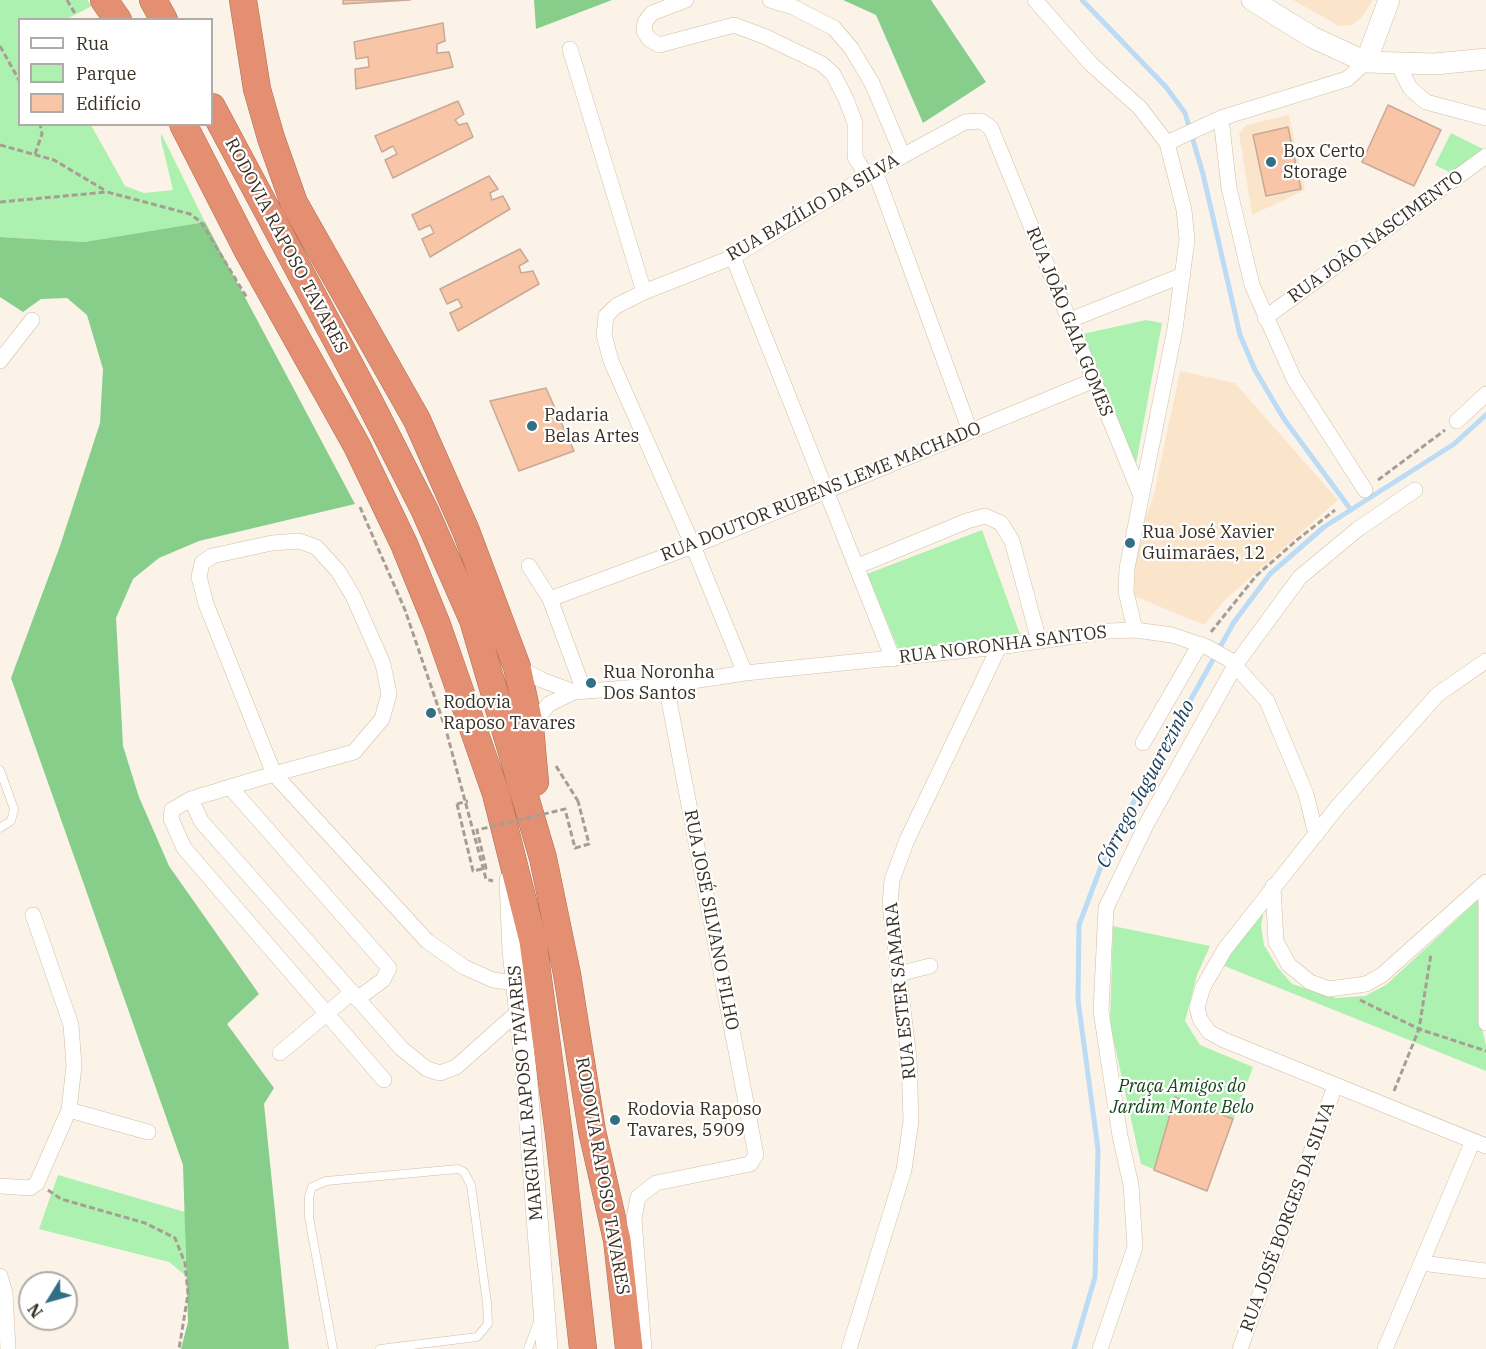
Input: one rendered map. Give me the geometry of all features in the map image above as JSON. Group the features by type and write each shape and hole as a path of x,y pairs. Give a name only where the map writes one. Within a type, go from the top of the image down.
{"highway":[{"path":"104,0 117,18"},
{"path":"115,0 125,18"},
{"path":"153,0 163,18"},
{"path":"243,0 257,89 271,138 294,203 417,420 466,531 517,667 530,728 543,858"},
{"path":"213,107 294,203"},
{"name":"RODOVIA RAPOSO TAVARES","path":"213,108 425,511 468,609 506,724 543,858 567,974 592,1131 616,1240 629,1349"},
{"name":"RODOVIA RAPOSO TAVARES","path":"184,126 249,252 357,446 404,544 441,636 496,794 533,941 559,1135 583,1349"}],"main road":[{"path":"1252,0 1312,37 1366,62 1398,64 1486,59"},
{"path":"1366,62 1389,0"},
{"name":"MARGINAL RAPOSO TAVARES","path":"508,838 516,983 547,1349"}],"street":[{"path":"686,0 652,13 645,22 644,31 649,39 659,45 734,25 766,37 822,64 833,74 855,123 855,157 871,173 970,431"},
{"path":"770,0 793,7 834,28 851,48 872,83 903,156"},
{"path":"1035,0 1091,64 1140,108 1171,140 1185,210 1187,240 1175,329 1127,568 1126,592 1135,630"},
{"path":"570,49 644,292"},
{"path":"1171,140 1221,118 1347,79 1366,62"},
{"path":"1398,64 1410,88 1426,102 1486,118"},
{"path":"1221,118 1229,188 1252,285 1294,379 1365,490"},
{"name":"RUA BAZÍLIO DA SILVA","path":"745,673 693,546 611,361 604,335 606,316 616,306 644,292 733,257 871,173 965,122 981,121 991,128 999,147"},
{"name":"RUA JOÃO GAIA GOMES","path":"999,147 1070,320 1092,381 1141,496"},
{"name":"RUA JOÃO NASCIMENTO","path":"1265,318 1486,156"},
{"path":"733,257 858,566 893,659"},
{"path":"1070,320 1183,275"},
{"path":"0,362 32,320"},
{"name":"RUA DOUTOR RUBENS LEME MACHADO","path":"550,599 693,546 1092,381"},
{"path":"1457,421 1486,394"},
{"path":"1100,1349 1135,1248 1131,1185 1120,1136 1101,1011 1106,908 1147,823 1233,662 1300,577 1358,530 1415,490"},
{"path":"858,566 967,520 984,516 1001,523 1012,542 1039,641"},
{"path":"384,1080 184,848 171,819 172,810 191,799 274,774 354,752 382,719 389,694 382,664 353,596 338,571 316,547 299,542 272,543 213,556 202,563 199,577 206,604 274,774 427,941 464,967 493,980 516,983"},
{"path":"529,566 550,599 579,692"},
{"name":"RUA NORONHA SANTOS","path":"530,728 549,704 579,692 666,685 745,673 893,659 1135,630 1172,635 1204,646 1233,662 1267,701 1306,794 1316,835"},
{"path":"1143,743 1204,646"},
{"name":"RUA ESTER SAMARA","path":"849,1349 904,1170 911,1121 909,1058 890,905 892,880 907,840 999,647"},
{"path":"1384,1349 1421,1263 1480,1143 1335,1086 1209,1032 1200,1019 1197,1007 1203,987 1225,949 1346,797 1438,694 1486,661"},
{"name":"RUA NORONHA SANTOS","path":"517,667 542,680 579,692"},
{"name":"RUA JOSÉ SILVANO FILHO","path":"644,1349 634,1219 638,1197 656,1183 750,1164 756,1155 666,685"},
{"path":"230,787 389,968 383,980 326,1014 280,1053"},
{"path":"191,799 201,821 213,839 402,1049 427,1069 440,1073 456,1067 519,1011"},
{"path":"1273,886 1276,942 1289,965 1310,982 1329,989 1366,984 1382,975 1486,882"},
{"path":"1486,898 1486,1023"},
{"path":"0,1186 17,1190 30,1188 39,1178 69,1110 74,1066 71,1025 33,915"},
{"path":"898,974 930,966"},
{"name":"RUA JOSÉ BORGES DA SILVA","path":"1240,1349 1335,1086"},
{"path":"69,1110 148,1132"},
{"path":"1421,1263 1486,1271"},
{"path":"0,1276 5,1293 8,1349"}],"lane":[{"path":"0,770 14,809 11,821 0,828"},
{"path":"333,1349 309,1217 309,1197 312,1187 326,1182 458,1169 464,1172 471,1185 488,1324 477,1337 380,1349"},
{"path":"528,1349 544,1306"}],"path":[{"path":"67,0 76,15"},
{"path":"0,46 18,78"},
{"path":"35,154 42,134 40,126"},
{"path":"0,145 54,160 107,192 190,214 201,222 252,306"},
{"path":"0,202 107,192"},
{"path":"1365,490 1457,421"},
{"path":"359,505 405,610 468,801 486,879 510,884"},
{"path":"1204,646 1256,576 1298,538 1335,510"},
{"path":"468,801 457,804 473,871 486,868 477,830 565,809 575,848 589,844 579,801"},
{"path":"1388,1107 1419,1029 1435,927"},
{"path":"1367,1005 1419,1029 1486,1051"},
{"path":"39,1178 61,1199 145,1223 175,1238 185,1263 188,1294 179,1349"}],"shaded area":[{"path":"1293,0 1373,0 1362,17 1352,25 1339,26"},
{"name":"Box Certo Storage","path":"1289,115 1305,190 1252,215 1239,134 1246,125"},
{"path":"1180,371 1235,383 1338,500 1225,600 1204,625 1134,596 1135,548 1154,494"}],"green space":[{"path":"0,0 87,0 92,6 69,18 18,18 18,126 92,126 125,186 144,193 173,190 161,133 205,222 84,242 0,237"},
{"path":"534,0 612,0 536,29"},
{"path":"843,0 931,0 986,82 923,123 876,15"},
{"path":"1451,133 1485,150 1453,174 1435,165"},
{"path":"205,222 355,504 199,541 159,558 133,579 116,618 123,746 139,797 169,866 259,994 227,1024 274,1088 264,1104 289,1349 181,1349 188,1322 183,1165 11,678 60,546 100,423 103,369 87,315 67,298 41,299 23,312 0,297 0,237 84,242"},
{"path":"1146,320 1162,323 1136,464 1078,335"},
{"path":"982,530 1021,637 900,653 867,574"},
{"path":"1479,899 1478,1013 1486,1045 1486,1071 1222,965 1265,904 1261,926 1264,945 1278,968 1292,984 1336,998 1365,996 1386,985"},
{"name":"Praça Amigos do Jardim Monte Belo","path":"1113,926 1210,946 1197,975 1185,1021 1200,1045 1253,1067 1207,1191 1141,1164 1110,1024"},
{"path":"58,1175 185,1212 186,1276 169,1262 39,1229"}],"building":[{"path":"343,0 410,0 343,4"},
{"path":"443,23 445,41 437,44 437,53 449,52 453,67 356,89 355,69 369,67 368,57 356,59 354,42"},
{"path":"458,101 464,114 455,120 459,125 467,123 473,137 393,178 385,160 397,154 393,146 382,152 375,136"},
{"path":"1388,105 1441,130 1414,186 1362,162"},
{"path":"1288,127 1301,189 1266,196 1253,135"},
{"path":"489,176 498,189 490,193 492,200 503,196 510,209 430,257 422,239 434,233 430,225 419,230 412,215"},
{"path":"520,249 528,261 519,266 521,273 533,271 539,284 458,331 450,313 462,307 458,299 447,304 440,289"},
{"name":"Padaria Belas Artes","path":"546,388 574,451 519,471 490,401"},
{"path":"1175,1097 1233,1119 1207,1191 1154,1170"}],"waterway":[{"path":"1082,0 1166,87 1185,113 1203,174 1240,335 1255,370 1284,419 1351,510"},
{"name":"Córrego Jaguarezinho","path":"1074,1349 1095,1277 1098,1149 1078,1000 1079,925 1108,848 1234,622 1270,574 1324,527 1454,444 1486,415"}],"place":[{"name":"Box Certo Storage","path":"1271,162"},
{"name":"Padaria Belas Artes","path":"532,426"},
{"name":"Rua José Xavier Guimarães, 12","path":"1130,543"},
{"name":"Rua Noronha Dos Santos","path":"591,683"},
{"name":"Rodovia Raposo Tavares","path":"431,713"},
{"name":"Rodovia Raposo Tavares, 5909","path":"615,1120"}]}
